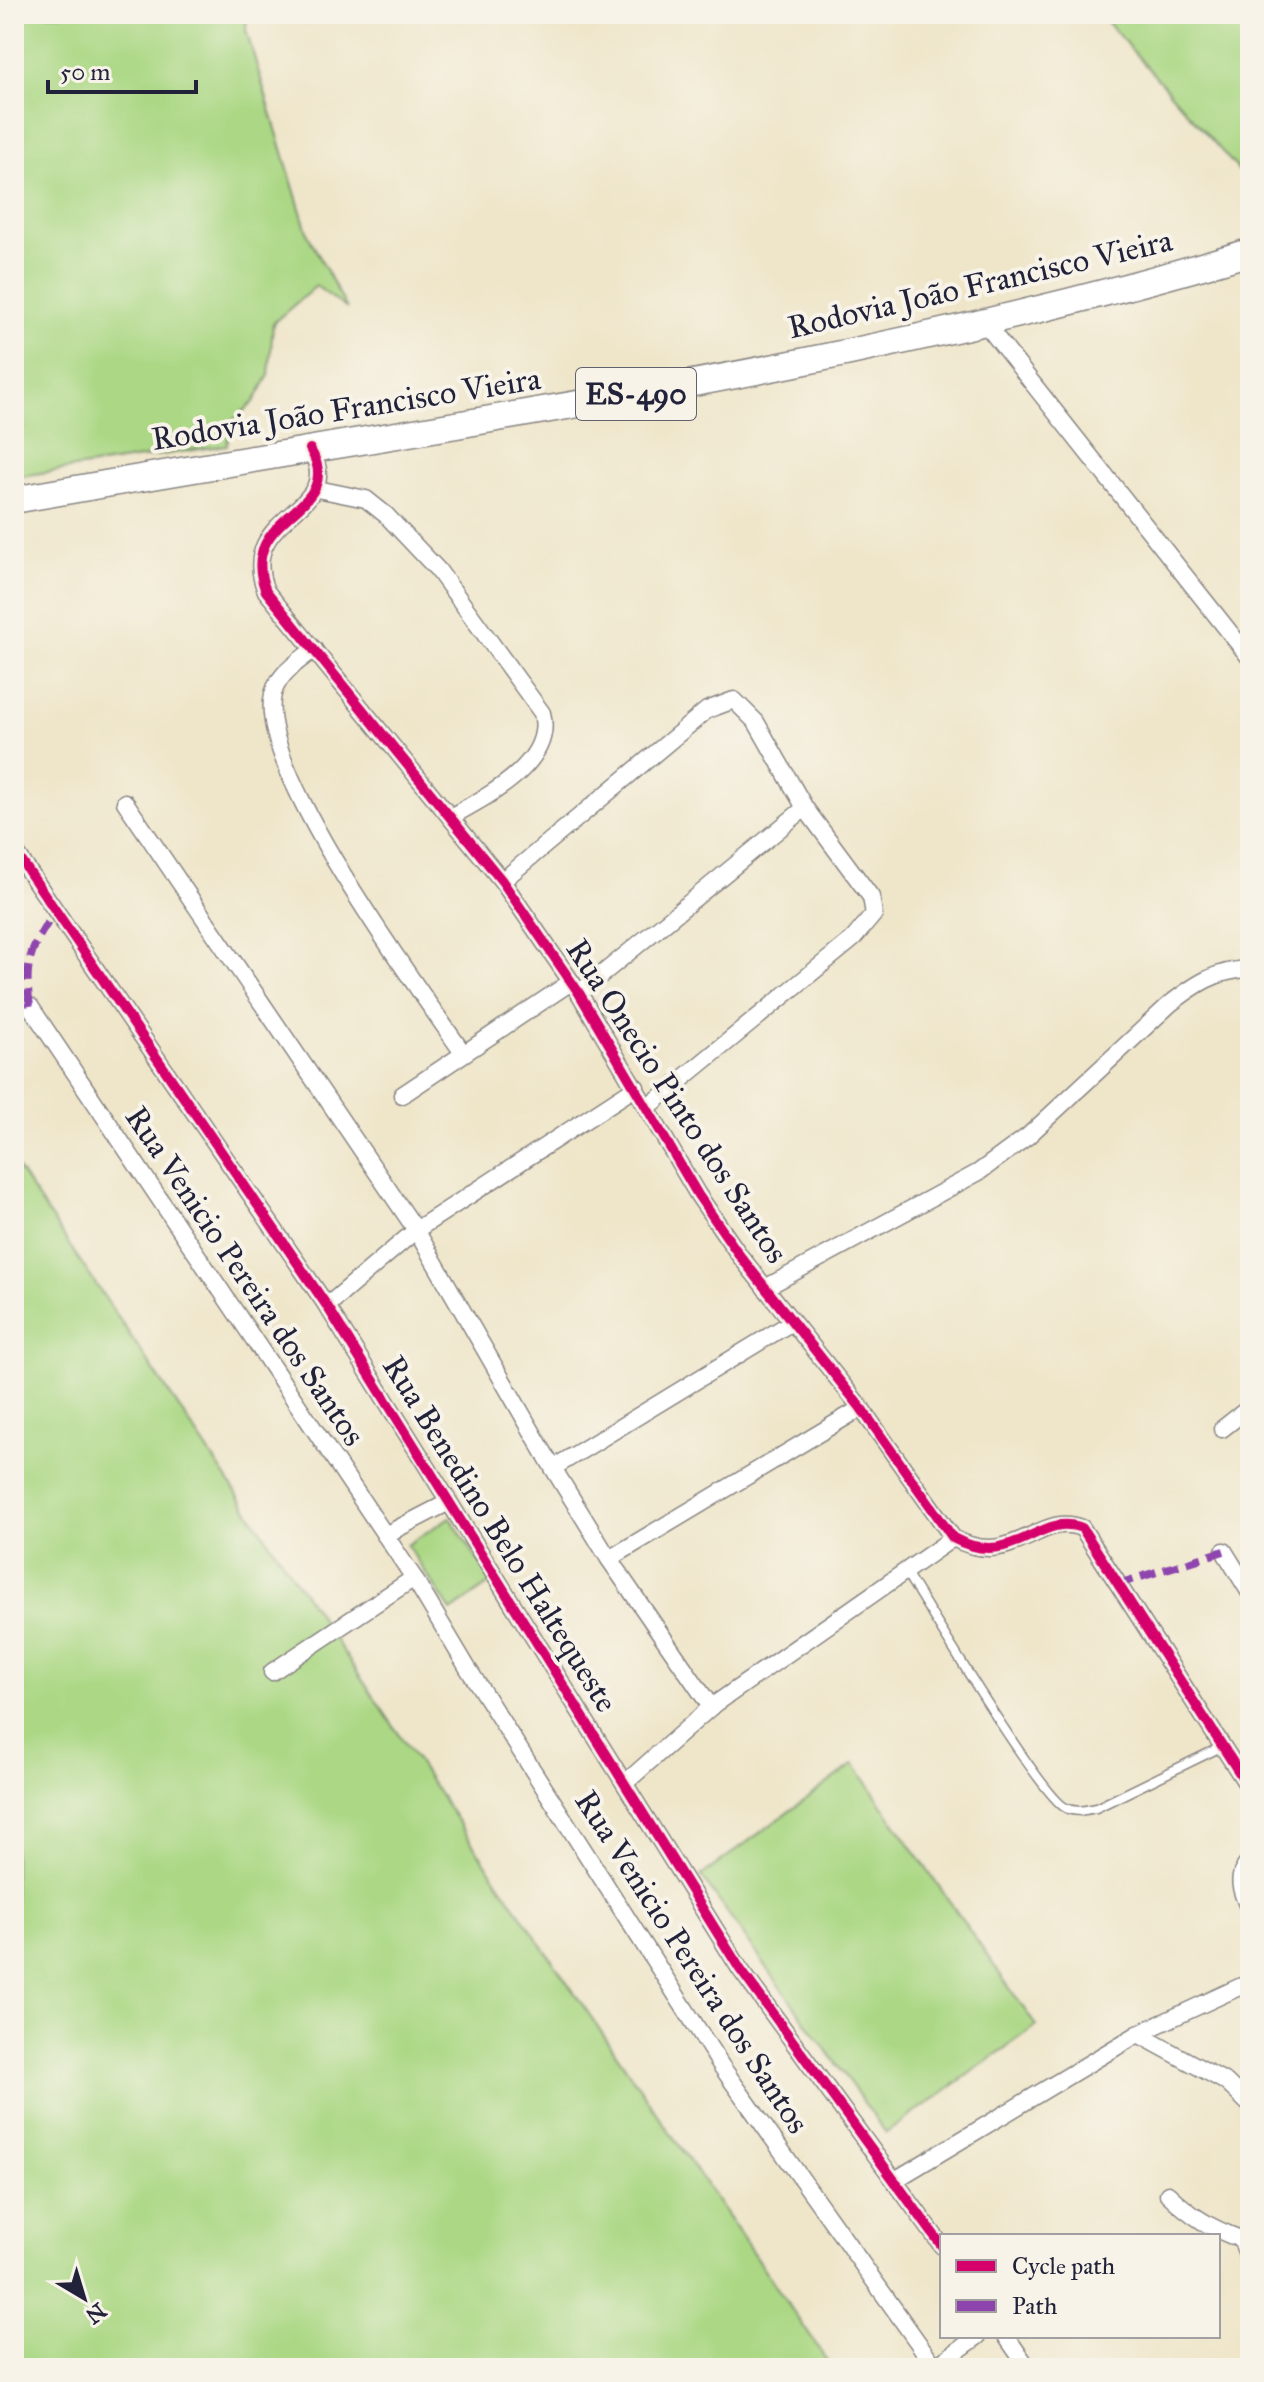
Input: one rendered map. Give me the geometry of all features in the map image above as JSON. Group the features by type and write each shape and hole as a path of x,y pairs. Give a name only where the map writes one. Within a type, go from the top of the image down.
{"main road":[{"name":"Rodovia João Francisco Vieira","path":"14,500 486,422 691,384 984,322 1250,252"}],"street":[{"path":"984,322 1250,658"},
{"path":"310,449 321,474 317,489 366,499 386,515 438,570 542,713 546,727 544,741 535,756 481,799 452,816"},
{"name":"Rua Onecio Pinto dos Santos","path":"317,489 269,539 259,556 258,572 266,591 502,881 575,988 698,1195 765,1288 861,1408 953,1538"},
{"path":"314,649 284,674 275,686 272,715 284,756 315,827 354,892 463,1053"},
{"path":"502,881 707,710 734,700 756,722 805,808 871,897 874,914 853,939 648,1107"},
{"path":"125,802 416,1230 609,1559 711,1707"},
{"path":"402,1095 463,1053 575,988 805,808"},
{"name":"Rua Benedino Belo Haltequeste","path":"14,850 327,1306 740,1969 826,2092 940,2243"},
{"path":"765,1288 979,1172 1028,1136 1170,1004 1217,972 1250,969"},
{"name":"Rua Venicio Pereira dos Santos","path":"30,1006 414,1578 467,1667 722,2067 936,2368"},
{"path":"327,1306 416,1230 636,1087"},
{"path":"553,1468 792,1322"},
{"path":"1222,1429 1250,1407"},
{"path":"609,1559 861,1408"},
{"path":"385,1535 447,1503"},
{"path":"625,1783 711,1707 953,1538 970,1548 988,1550 1032,1537 1056,1524 1069,1523 1082,1528 1250,1789"},
{"path":"1224,1551 1250,1593"},
{"path":"272,1672 414,1578"},
{"path":"1250,1861 1241,1871 1239,1881 1250,1911"},
{"path":"895,2180 1138,2034 1250,1982"},
{"path":"1138,2034 1226,2082 1250,2105"},
{"path":"1168,2194 1203,2223 1245,2237 1250,2263"},
{"path":"936,2368 975,2338"},
{"path":"1007,2338 1028,2368"}],"lane":[{"path":"905,1570 1023,1753 1056,1801 1066,1808 1079,1812 1096,1808 1221,1747"}],"green space":[{"path":"14,14 247,14 246,30 308,235 347,309 316,286 273,323 269,375 254,402 231,422 227,445 14,477"},
{"path":"1100,14 1250,14 1250,183"},
{"path":"14,1163 508,1896 832,2368 14,2368"},
{"path":"450,1517 492,1582 451,1611 407,1545"},
{"path":"854,1764 1036,2026 886,2133 701,1876"}],"marked path":[{"path":"30,1006 28,978 31,955 56,910"},
{"path":"1118,1584 1224,1551"}],"cycle path":[{"path":"310,449 318,470 315,487 265,545 260,565 266,591 502,881 579,993 698,1195 740,1256 861,1408 953,1538 974,1546 993,1548 1009,1545 1052,1527 1067,1525 1082,1528 1250,1789"},
{"path":"14,850 327,1306 740,1969 940,2243"}]}
